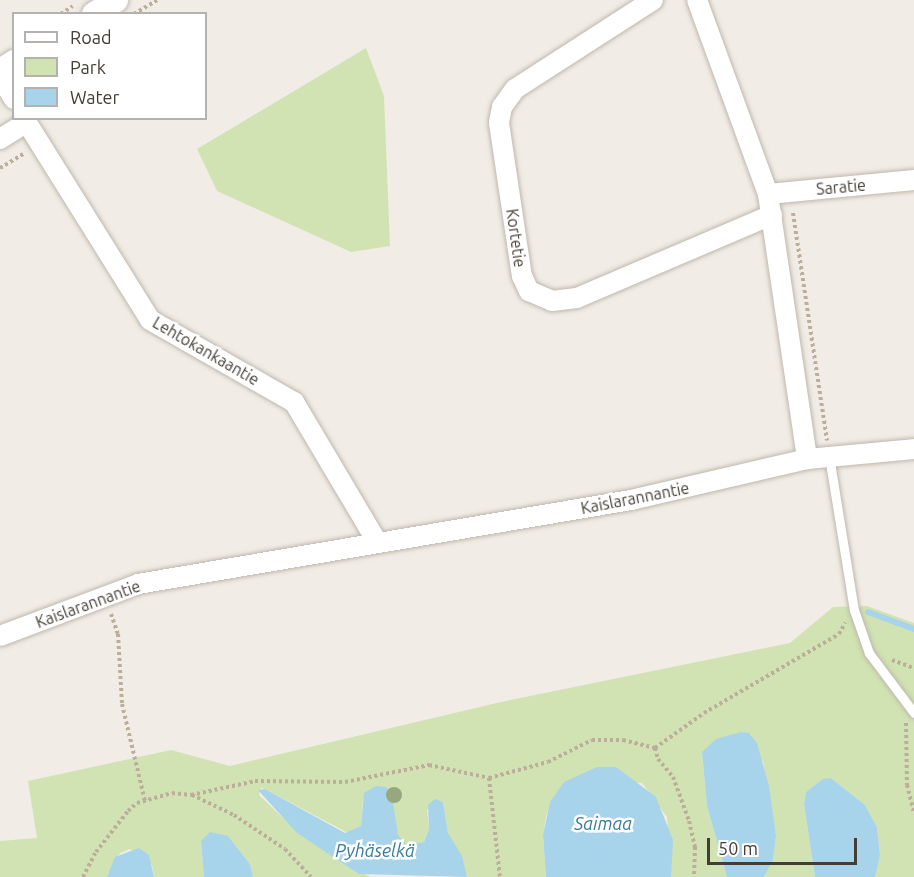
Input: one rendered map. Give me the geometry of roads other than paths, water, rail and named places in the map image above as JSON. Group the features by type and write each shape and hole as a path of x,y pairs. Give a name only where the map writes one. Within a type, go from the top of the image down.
{"street":[{"path":"97,12 116,0"},
{"name":"Kortetie","path":"653,0 514,89 502,107 499,123 522,276 529,291 552,301 577,298 772,215"},
{"path":"697,0 768,194 807,459 914,449"},
{"path":"0,76 12,96"},
{"path":"0,139 25,121"},
{"name":"Lehtokankaantie","path":"25,121 150,320 294,402 377,542"},
{"name":"Saratie","path":"768,194 914,180"},
{"name":"Kaislarannantie","path":"0,636 138,584 631,500 807,459"}],"lane":[{"path":"829,456 854,610 869,653 905,705 914,713"}],"water":[{"path":"741,732 749,733 757,743 769,786 776,836 773,860 764,877 727,877 707,806 702,752 716,739"},
{"name":"Saimaa","path":"597,767 616,767 656,797 673,840 671,877 546,877 543,835 550,802 564,782"},
{"path":"831,778 865,805 877,827 880,855 875,877 815,877 804,804 806,792 823,779"},
{"name":"Pyhäselkä","path":"376,786 386,787 392,796 398,835 407,845 424,842 429,829 428,805 435,799 443,802 448,833 462,856 467,877 359,874 297,833 258,790 265,789 345,833 361,826 364,793"},
{"path":"210,832 228,836 250,864 253,877 204,877 201,841"},
{"path":"139,848 149,855 154,877 107,877 115,857"}],"waterway":[{"path":"868,612 914,629"}]}
